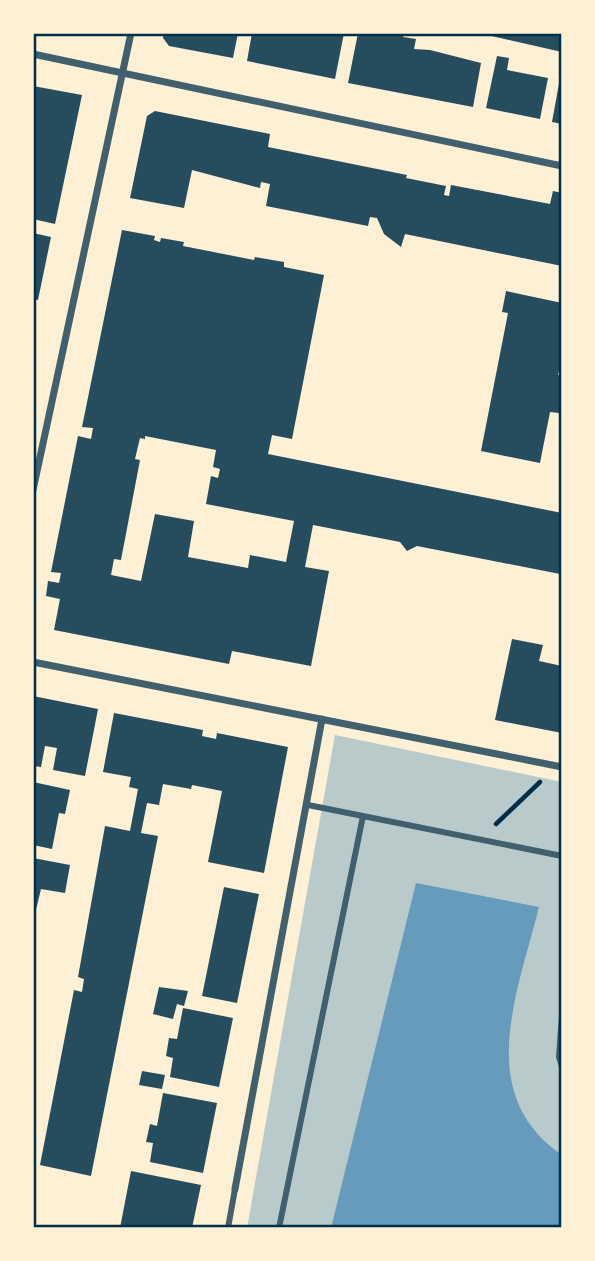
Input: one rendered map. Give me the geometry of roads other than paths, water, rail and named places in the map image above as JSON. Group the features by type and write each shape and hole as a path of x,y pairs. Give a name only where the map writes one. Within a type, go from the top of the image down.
{"street":[{"path":"33,490 131,33"},
{"path":"33,54 562,166"},
{"path":"33,663 559,766"},
{"path":"228,1228 322,719"},
{"path":"308,805 562,856"},
{"path":"279,1228 363,816"},
{"path":"562,1014 559,1057 562,1067"}],"water":[{"path":"416,883 539,907 514,1007 509,1040 510,1072 518,1102 535,1130 562,1155 562,1228 331,1228"}]}
